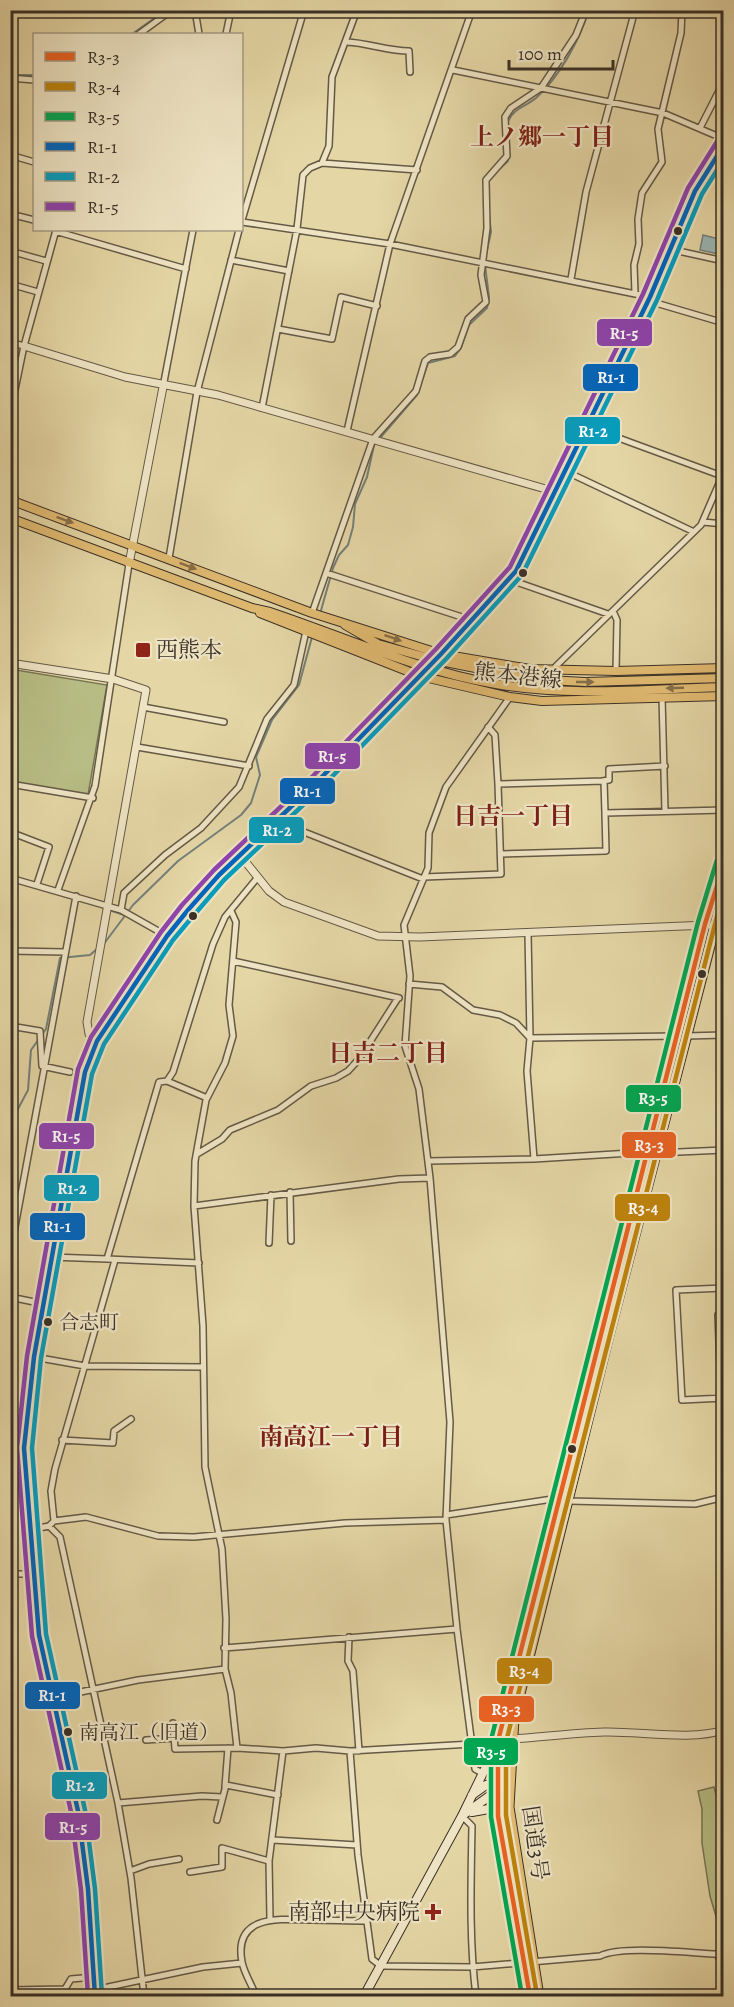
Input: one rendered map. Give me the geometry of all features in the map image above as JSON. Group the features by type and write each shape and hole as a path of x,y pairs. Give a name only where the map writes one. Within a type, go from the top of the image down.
{"highway":[{"name":"国道3号","path":"539,1996 528,1963 498,1816 519,1690 564,1500 710,925 723,862"},
{"name":"国道3号","path":"710,925 723,892"},
{"name":"国道3号","path":"530,1996 528,1963 498,1741 564,1500"}],"main road":[{"name":"熊本港線","path":"10,500 345,625 356,626 438,657 497,674 544,681 723,687"},
{"name":"熊本港線","path":"10,518 252,608 309,625 427,668 464,678 528,689 723,678"},
{"name":"熊本港線","path":"252,608 420,676 510,697 542,700 723,696"},
{"name":"熊本港線","path":"438,657 553,669 616,671 723,668"},
{"path":"364,1996 462,1816 498,1741"},
{"path":"471,1796 486,1785 503,1787"},
{"path":"462,1816 503,1787"},
{"path":"462,1816 479,1809 489,1809 498,1816"}],"street":[{"path":"140,33 172,10"},
{"path":"195,10 199,33"},
{"path":"226,33 231,10"},
{"path":"243,218 304,10"},
{"path":"322,163 329,146 332,77 357,10"},
{"path":"347,431 390,244 453,70 472,10"},
{"path":"312,613 373,439 416,391 424,361 430,357 450,354 458,347 468,319 483,308 486,296 482,262 487,228 486,180 507,156 505,117 511,108 541,88 576,35 586,10"},
{"path":"571,279 586,192 635,10"},
{"path":"636,293 634,265 639,244 638,219 642,193 662,162 657,136 681,33 682,10"},
{"path":"698,10 723,14"},
{"path":"346,42 365,43 395,51 409,51 410,72"},
{"path":"453,70 663,113 723,139"},
{"path":"10,78 33,80"},
{"path":"700,128 723,81"},
{"path":"242,1964 203,1967 140,1979 95,1993 88,1889 78,1811 39,1635 24,1431 34,1357 85,1072 97,1041 167,936 201,896 420,676 508,579 533,540 649,299 695,191 723,144"},
{"path":"10,155 33,162"},
{"path":"262,408 297,229 303,175 310,168 322,163 417,170"},
{"path":"10,214 33,220"},
{"path":"243,221 390,244 571,279 636,293 723,323"},
{"path":"10,414 24,346 56,231"},
{"path":"59,231 186,269"},
{"path":"58,890 93,798 113,680 129,564 193,231"},
{"path":"169,558 197,392 239,231"},
{"path":"669,249 723,261"},
{"path":"10,250 46,261"},
{"path":"231,260 289,271"},
{"path":"10,284 38,292"},
{"path":"278,328 332,339 341,297 377,306"},
{"path":"10,342 163,387 197,392 347,431 556,492"},
{"path":"553,669 703,522 723,474 586,426"},
{"path":"565,471 692,531"},
{"path":"703,522 723,524"},
{"path":"326,573 471,620"},
{"path":"508,579 610,613 617,620 616,671"},
{"path":"121,910 124,893 218,812 239,787 267,719 294,685 306,631"},
{"path":"10,663 113,680 146,690 87,1022 89,1034 97,1041"},
{"path":"482,1773 475,1769 457,1629 446,1518 450,1422 428,1161 419,1089 405,1046 409,984 404,925 428,868 431,824 446,787 510,697"},
{"path":"662,697 665,811"},
{"path":"143,707 224,722"},
{"path":"282,815 294,828 423,878 501,874 495,735 488,727"},
{"path":"10,746 14,747 10,777"},
{"path":"137,747 249,766"},
{"path":"498,784 602,781 609,780 609,769 665,766"},
{"path":"501,854 606,851 602,781"},
{"path":"10,784 93,798"},
{"path":"605,813 723,810"},
{"path":"10,832 49,848 37,884"},
{"path":"240,855 269,891 284,902 317,916 378,936 404,938 710,925"},
{"path":"167,1081 173,1072 213,944 225,917 258,877"},
{"path":"10,878 108,905 167,936"},
{"path":"10,1254 76,896"},
{"path":"231,911 236,922 229,1005 233,1036 225,1063 207,1098 197,1154 194,1206 204,1367 205,1467 220,1534 226,1619 225,1668 231,1693 237,1748"},
{"path":"528,933 530,1038 527,1071 534,1159"},
{"path":"10,951 65,952"},
{"path":"233,961 398,998 407,998"},
{"path":"409,984 442,987 473,1010 500,1015 516,1023 530,1038 723,1035"},
{"path":"197,1154 222,1139 230,1130 278,1110 311,1086 336,1078 348,1071 359,1059 398,998"},
{"path":"10,1026 40,1031 42,1066 70,1072"},
{"path":"107,1259 159,1082 167,1081 207,1098"},
{"path":"428,1161 534,1159 723,1150"},
{"path":"194,1206 399,1179 430,1178"},
{"path":"290,1192 291,1241"},
{"path":"269,1243 272,1195"},
{"path":"51,1257 199,1263"},
{"path":"54,1521 51,1491 62,1440 116,1260"},
{"path":"723,1288 676,1290 682,1400 723,1398"},
{"path":"10,1297 44,1304"},
{"path":"718,1315 721,1324 722,1391"},
{"path":"34,1357 85,1366 204,1367"},
{"path":"62,1440 113,1443 114,1431 131,1419"},
{"path":"30,1530 49,1526 54,1521 86,1518 158,1536 220,1534 345,1523 446,1518 564,1500 695,1504 723,1497"},
{"path":"49,1526 60,1537 118,1803 130,1871 143,1996"},
{"path":"10,1574 33,1574"},
{"path":"224,1648 457,1629"},
{"path":"349,1637 348,1661 353,1671 358,1751"},
{"path":"52,1698 93,1689 225,1668"},
{"path":"173,1723 176,1749 237,1748 283,1751 316,1748 358,1751 498,1741"},
{"path":"511,1739 603,1732 660,1732 704,1737 723,1730"},
{"path":"146,1740 175,1738"},
{"path":"217,1820 225,1787 228,1748"},
{"path":"270,1919 269,1861 283,1751"},
{"path":"350,1751 357,1845 372,1959 381,1966 472,1967 600,1956 608,1952 717,1954 723,1966"},
{"path":"225,1787 278,1796"},
{"path":"118,1803 202,1796 222,1797"},
{"path":"462,1816 472,1826 472,1967 476,1996"},
{"path":"273,1840 357,1845"},
{"path":"190,1872 222,1867 222,1848 269,1861"},
{"path":"130,1871 149,1864 179,1859"},
{"path":"256,1996 242,1964 241,1944 246,1932 270,1919 367,1921"},
{"path":"10,1982 11,1990 65,1989 71,1979 94,1977"}],"green space":[{"path":"10,669 107,685 88,795 11,782 17,744 11,742"},
{"path":"714,1787 719,1807 723,1806 723,1940 710,1896 702,1843 702,1809 698,1791"}],"water":[{"path":"703,235 723,240 723,255 700,250"}],"waterway":[{"path":"133,33 166,10"},
{"path":"508,121 517,110 536,98 561,69 580,34 589,10"},
{"path":"10,75 33,75"},
{"path":"496,172 508,161 509,142"},
{"path":"485,259 491,232 489,214"},
{"path":"320,614 333,568 339,555 348,545 353,527 355,504 367,477 374,445 417,395 428,363 455,356 461,348 469,325 487,308 489,297 485,265"},
{"path":"10,492 18,496 18,499"},
{"path":"15,515 16,505"},
{"path":"10,537 13,524"},
{"path":"103,945 133,905 178,861 241,815 251,803 260,775 256,757 272,720 299,685 312,637"},
{"path":"112,911 124,915"},
{"path":"10,1124 28,1090 31,1050 46,1029 60,958 90,955 98,948"},
{"path":"10,1143 13,1151 10,1170"}],"transit line":[{"name":"R1-5","path":"88,1996 81,1890 71,1812 32,1636 17,1448 27,1356 78,1069 91,1037 161,932 182,905 214,870 312,777 436,649 510,567 643,294 688,188 718,140"},
{"name":"R1-1","path":"95,1996 88,1889 78,1811 39,1635 24,1448 34,1357 85,1072 97,1041 167,936 188,910 219,875 317,782 441,654 516,571 650,297 695,191 724,145"},
{"name":"R1-2","path":"102,1996 95,1889 85,1810 46,1634 32,1448 41,1358 92,1074 104,1044 173,940 224,880 322,787 446,659 522,575 657,300 702,194 724,159"},
{"name":"R3-5","path":"522,1996 491,1817 491,1740 698,922 717,860"},
{"name":"R3-3","path":"530,1996 498,1816 498,1741 705,924 724,864"},
{"name":"R3-4","path":"537,1995 506,1815 506,1742 724,889"}],"place":[{"name":"西熊本","path":"143,650"},
{"name":"合志町","path":"48,1322"},
{"name":"南高江（旧道）","path":"68,1732"},
{"name":"南部中央病院","path":"433,1912"}],"district":[{"name":"上ノ郷一丁目","path":"542,137"},
{"name":"日吉一丁目","path":"513,816"},
{"name":"日吉二丁目","path":"388,1053"},
{"name":"南高江一丁目","path":"331,1437"}]}
